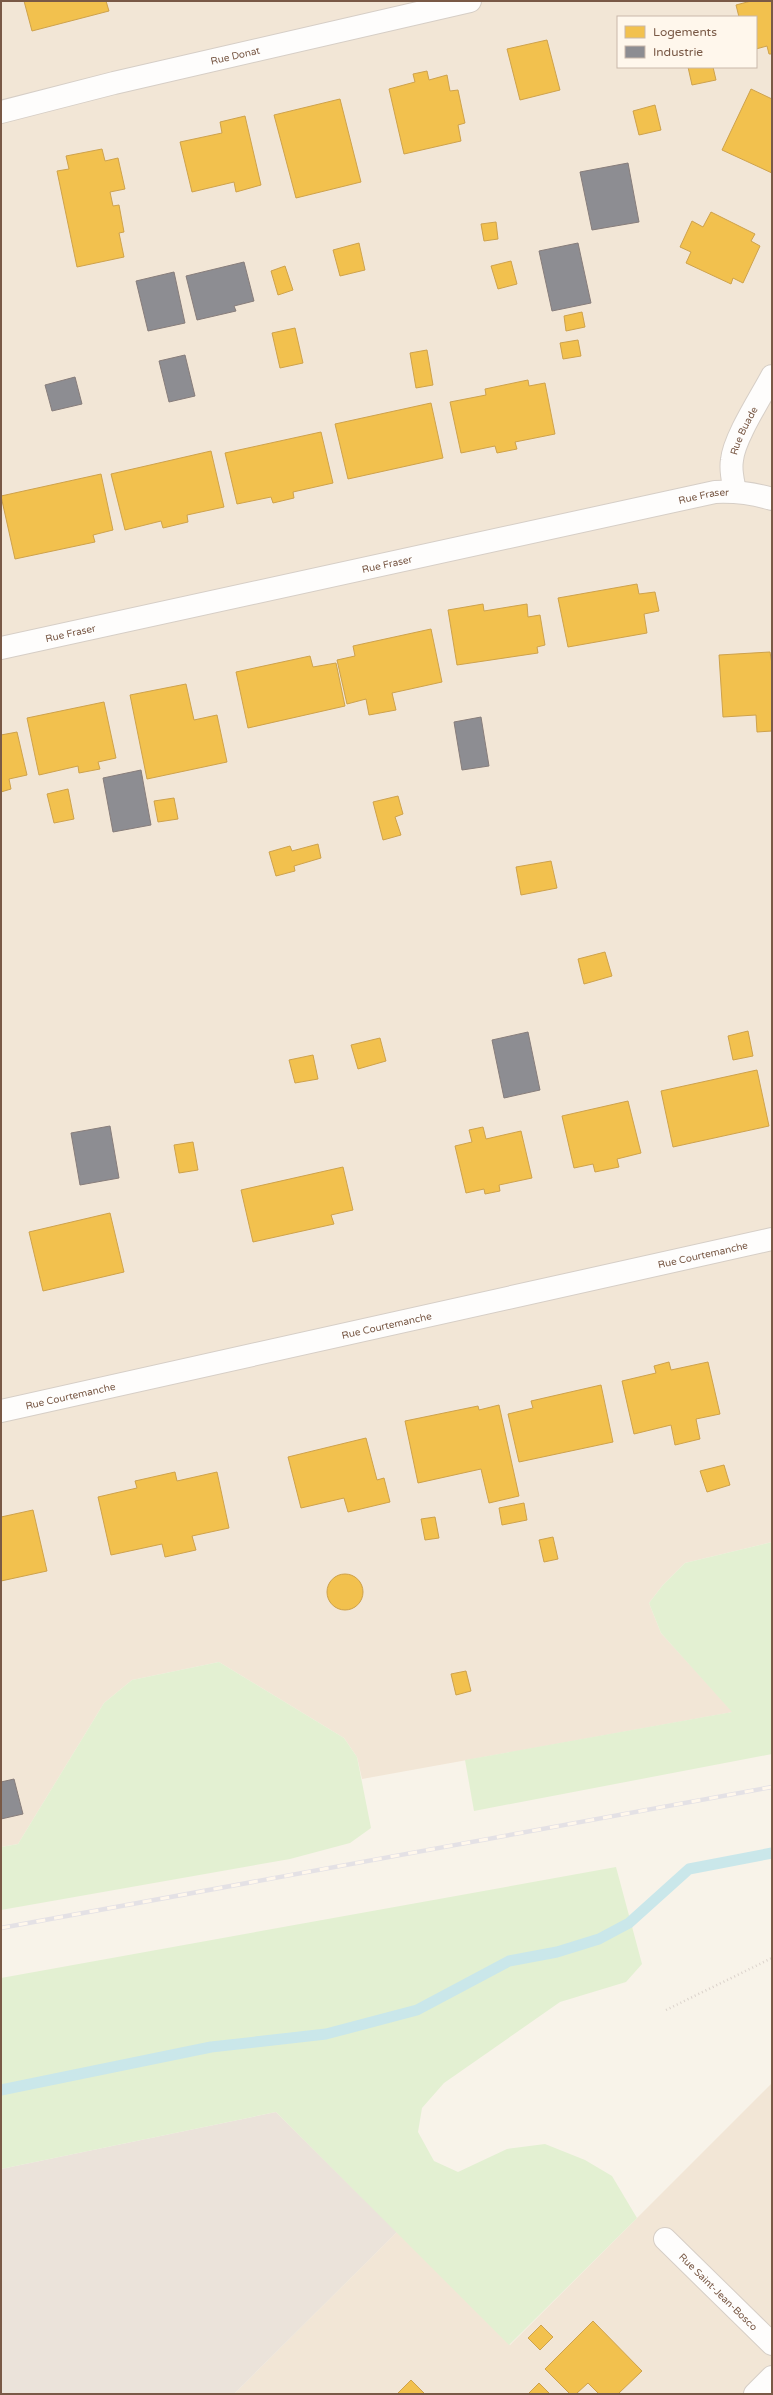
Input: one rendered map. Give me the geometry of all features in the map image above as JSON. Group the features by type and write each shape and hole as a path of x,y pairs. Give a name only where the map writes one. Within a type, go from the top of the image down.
{"street":[{"name":"Rue Donat","path":"1,112 114,83 470,1"},
{"name":"Rue Buade","path":"735,491 732,474 732,459 736,445 772,376"},
{"name":"Rue Fraser","path":"1,648 715,492 735,491 755,493 772,499"},
{"name":"Rue Courtemanche","path":"1,1411 772,1239"},
{"name":"Rue Saint-Jean-Bosco","path":"664,2239 772,2344"},
{"path":"755,2394 772,2377"}],"path":[{"path":"666,2010 772,1958"}],"shaded area":[{"path":"1,1 772,1 772,1542 685,1563 663,1585 649,1603 661,1633 733,1712 362,1779 357,1757 344,1738 219,1662 132,1680 104,1703 18,1844 1,1847"},
{"path":"772,2083 772,2394 234,2394 397,2232 510,2345"},
{"path":"276,2112 397,2232 234,2394 1,2394 1,2169"}],"green space":[{"path":"772,1542 772,1754 474,1811 465,1760 732,1712 661,1633 649,1603 663,1585 685,1563"},
{"path":"219,1662 344,1738 357,1757 371,1828 350,1843 290,1859 1,1910 1,1847 18,1844 104,1703 132,1680"},
{"path":"616,1867 642,1964 626,1982 560,2002 444,2083 422,2108 418,2132 434,2161 458,2172 507,2149 545,2144 585,2160 612,2176 637,2218 509,2345 276,2112 1,2169 1,1978"}],"building: Logements":[{"path":"24,1 106,1 109,11 32,31"},
{"path":"751,1 772,1 772,54 769,54 767,46 757,49 757,16 739,16 736,5"},
{"path":"547,40 560,90 520,100 507,49"},
{"path":"688,68 713,68 716,80 692,85"},
{"path":"427,71 429,80 447,75 450,91 458,90 465,123 458,125 461,141 404,154 389,89 415,82 413,74"},
{"path":"751,89 772,99 772,173 722,150"},
{"path":"340,99 361,182 296,198 274,115"},
{"path":"655,105 661,130 639,135 633,111"},
{"path":"245,116 261,185 236,192 234,182 192,192 180,142 222,133 220,122"},
{"path":"102,149 105,161 118,158 125,189 110,192 113,206 119,205 124,232 119,233 124,257 77,267 57,171 69,169 66,156"},
{"path":"711,212 755,234 751,241 760,246 743,283 733,278 731,284 686,263 691,252 680,247 692,221 703,227"},
{"path":"496,222 498,239 484,241 481,224"},
{"path":"359,243 365,270 340,276 333,250"},
{"path":"511,261 517,284 498,289 491,266"},
{"path":"285,266 293,290 278,295 271,271"},
{"path":"582,312 585,327 566,331 564,316"},
{"path":"295,328 303,363 280,368 272,333"},
{"path":"578,340 581,356 563,359 560,343"},
{"path":"427,350 433,385 416,388 410,353"},
{"path":"528,380 529,386 545,383 555,434 515,442 517,449 497,453 495,446 461,453 450,402 486,395 485,389"},
{"path":"431,403 443,458 348,479 335,424"},
{"path":"321,432 333,483 293,492 294,498 273,503 271,497 237,504 225,453"},
{"path":"211,451 224,507 187,515 188,522 163,528 161,521 125,530 111,474"},
{"path":"101,474 113,530 93,535 95,542 15,559 1,496"},
{"path":"637,584 639,594 655,592 659,611 644,614 647,633 568,647 558,598"},
{"path":"483,604 484,611 527,604 528,617 540,615 545,645 537,647 538,653 457,665 448,610"},
{"path":"431,629 442,682 392,693 396,710 369,715 366,699 347,704 337,660 355,656 353,646"},
{"path":"770,652 772,664 772,731 757,732 756,715 723,717 719,655"},
{"path":"310,656 313,667 336,663 345,706 248,728 236,672"},
{"path":"186,684 194,720 217,715 227,762 147,779 130,695"},
{"path":"104,702 116,758 98,762 100,769 79,773 78,766 39,775 27,718"},
{"path":"17,732 27,775 9,779 11,789 1,792 1,735"},
{"path":"68,789 74,819 54,823 47,794"},
{"path":"398,796 403,814 395,817 401,835 383,840 373,802"},
{"path":"174,798 178,819 158,822 154,801"},
{"path":"318,844 321,858 294,866 295,871 276,876 269,852 290,846 292,851"},
{"path":"551,861 557,888 521,895 516,867"},
{"path":"605,952 612,976 584,984 578,959"},
{"path":"748,1031 753,1056 733,1060 728,1036"},
{"path":"380,1038 386,1061 358,1069 351,1045"},
{"path":"313,1055 318,1079 295,1083 289,1060"},
{"path":"757,1070 769,1126 673,1147 661,1091"},
{"path":"628,1101 641,1153 617,1159 619,1167 595,1172 593,1164 574,1168 562,1116"},
{"path":"483,1127 486,1139 521,1131 532,1178 499,1185 500,1191 485,1194 484,1189 466,1193 455,1146 472,1142 469,1130"},
{"path":"193,1142 198,1170 179,1173 174,1145"},
{"path":"343,1167 353,1210 331,1215 334,1224 253,1242 241,1190"},
{"path":"110,1213 124,1272 43,1291 29,1232"},
{"path":"669,1362 671,1370 708,1362 720,1414 696,1419 700,1439 675,1445 671,1425 634,1434 622,1381 656,1373 654,1366"},
{"path":"601,1385 613,1442 519,1462 508,1414 533,1408 531,1401"},
{"path":"499,1405 519,1496 489,1503 481,1469 418,1483 405,1421 478,1406 479,1410"},
{"path":"366,1438 377,1480 384,1478 390,1502 348,1512 344,1498 301,1508 288,1457"},
{"path":"724,1465 730,1485 707,1492 700,1471"},
{"path":"175,1472 177,1481 217,1472 229,1528 192,1536 196,1550 165,1557 162,1544 111,1555 98,1497 137,1488 135,1481"},
{"path":"524,1503 527,1520 502,1525 499,1508"},
{"path":"33,1510 47,1571 1,1581 1,1517"},
{"path":"435,1517 439,1538 425,1540 421,1519"},
{"path":"553,1537 558,1559 544,1562 539,1540"},
{"path":"345,1574 358,1579 363,1592 358,1605 345,1610 332,1605 327,1592 332,1579"},
{"path":"466,1671 471,1691 456,1695 451,1674"},
{"path":"593,2321 642,2371 618,2394 599,2394 588,2383 576,2394 570,2394 545,2369"},
{"path":"541,2325 553,2337 540,2350 528,2338"},
{"path":"411,2380 425,2394 397,2394"},
{"path":"539,2383 550,2394 528,2394"}],"building: Industrie":[{"path":"628,163 639,222 592,230 580,172"},
{"path":"578,243 591,303 552,311 539,251"},
{"path":"244,262 254,301 234,306 236,311 197,320 186,276"},
{"path":"174,272 185,323 148,331 136,281"},
{"path":"185,355 195,396 169,402 159,361"},
{"path":"75,377 82,404 52,411 45,385"},
{"path":"481,717 489,766 462,770 454,722"},
{"path":"141,770 151,825 113,832 103,778"},
{"path":"528,1032 540,1090 504,1098 492,1040"},
{"path":"110,1126 119,1178 80,1185 71,1133"},
{"path":"14,1779 23,1814 1,1819 1,1782"}],"waterway":[{"path":"1,2090 211,2047 326,2034 417,2010 509,1961 557,1952 599,1939 629,1923 689,1869 772,1853"}],"railway":[{"path":"1,1928 772,1787"}]}
